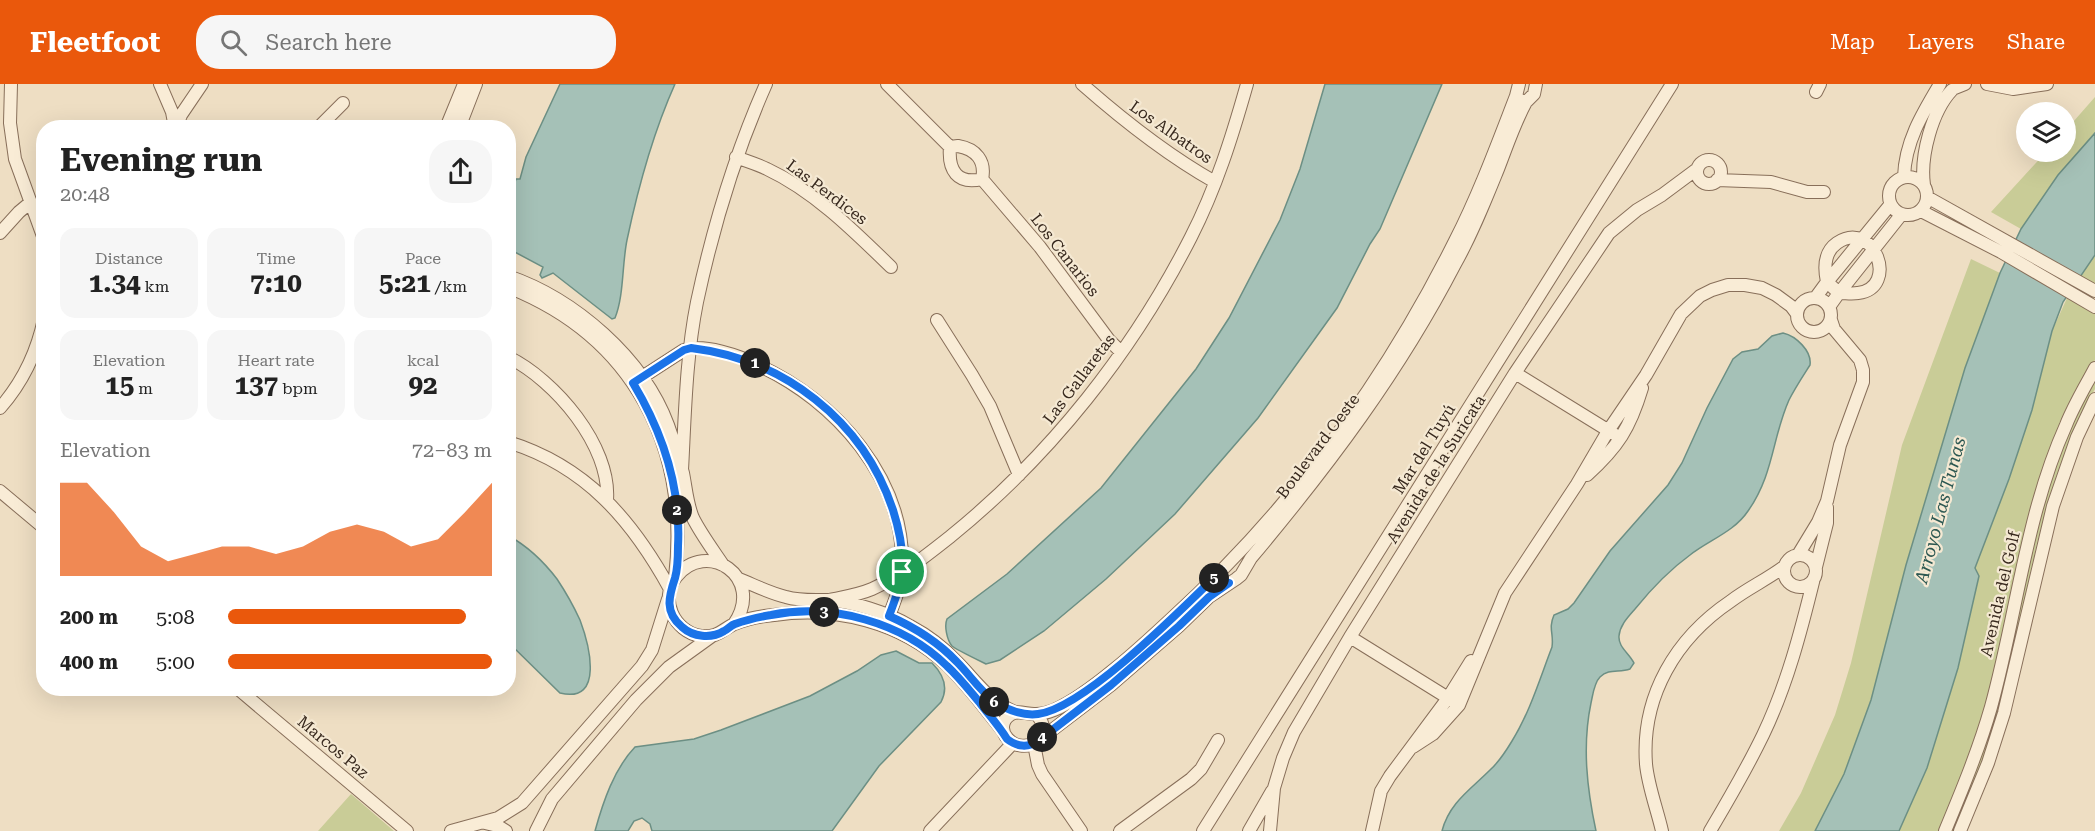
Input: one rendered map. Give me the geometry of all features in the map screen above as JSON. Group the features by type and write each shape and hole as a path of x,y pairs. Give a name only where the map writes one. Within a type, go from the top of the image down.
{"street":[{"path":"11,84 9,123 12,141 18,172 36,216"},
{"path":"160,84 174,120"},
{"path":"179,120 202,84"},
{"path":"453,120 464,84"},
{"path":"455,120 476,84"},
{"path":"682,470 691,348 697,303 736,157 766,84"},
{"name":"Los Canarios","path":"887,84 950,147 966,147 978,155 984,172 982,179 1040,246 1120,352"},
{"name":"Los Albatros","path":"1082,84 1156,145 1215,182"},
{"name":"Las Gallaretas","path":"829,600 873,588 902,572 932,551 971,520 1019,475 1085,401 1165,285 1191,237 1229,146 1247,84"},
{"name":"Boulevard Oeste","path":"1038,740 1129,662 1209,597 1241,575 1321,456 1368,399 1402,339 1437,288 1465,220 1494,165 1520,94 1534,94 1536,84"},
{"name":"Mar del Tuyú","path":"1203,831 1672,84"},
{"path":"1904,177 1908,150 1914,132 1940,84 1945,89 1958,87"},
{"path":"1987,84 2013,89 2048,84"},
{"path":"1921,211 1926,191 1924,162 1936,113 1944,99 1958,87"},
{"path":"326,120 343,103"},
{"path":"1914,132 1930,135"},
{"path":"950,147 950,164 957,176 973,181 982,179"},
{"name":"Las Perdices","path":"736,157 766,168 784,178 842,221 891,267"},
{"name":"Avenida de la Suricata","path":"1270,831 1274,788 1294,732 1350,637 1515,373 1609,233 1637,210 1697,170 1700,163 1707,160 1717,163 1746,180"},
{"path":"1697,170 1700,180 1712,182 1720,170 1717,163"},
{"path":"2004,247 1926,191 1913,177 1904,177 1891,186 1888,199 1890,206 1901,215 1912,215 1921,211 2004,247 2087,292 2095,307"},
{"name":"Avenida de la Suricata","path":"1662,195 1712,182 1746,180 1772,182 1807,192 1824,192"},
{"path":"0,233 18,212 31,202"},
{"path":"1797,314 1801,303 1811,299 1827,282 1890,206"},
{"path":"1821,330 1825,328 1839,293 1901,215"},
{"path":"1852,238 1874,248 1881,270 1877,281 1869,289 1860,293 1839,293 1827,282 1825,265 1827,254 1833,246 1842,240 1852,238"},
{"path":"516,279 541,289 579,312 610,341 667,422 693,517 723,565 739,579 786,597 807,601 829,600 861,607 887,621 946,664 1013,743 1025,746 1038,740"},
{"path":"1413,747 1432,734 1459,705 1504,593 1577,484 1608,431 1646,375 1681,314 1700,296 1728,285 1762,288 1785,300 1797,314 1800,325 1804,329 1821,330 1843,340"},
{"path":"455,830 484,823 508,813 530,795 642,666 652,650 671,588 679,530 672,473 655,422 637,380 584,331 541,302 516,291"},
{"path":"1662,829 1646,755 1649,711 1655,694 1676,652 1693,631 1731,600 1766,580 1798,555 1818,522 1827,501 1840,446 1863,382 1860,360 1855,351 1834,329 1826,302 1811,299 1785,300"},
{"path":"937,320 990,406 1019,475"},
{"path":"0,408 14,391 36,344"},
{"path":"637,380 691,348 727,353 777,374 801,389 845,426 877,473 889,497 897,522 902,572 887,621"},
{"path":"516,362 529,369 565,400 581,423 599,460 606,484 607,500"},
{"name":"Avenida del Golf","path":"1945,831 1974,758 1990,709 2005,653 2030,533 2051,465 2066,425 2095,368"},
{"path":"1515,373 1622,438"},
{"path":"1577,484 1608,456 1622,438 1635,410 1646,375"},
{"name":"Avenida del Golf","path":"1960,831 1988,763 2004,713 2050,516 2064,470 2090,422 2095,399"},
{"path":"516,445 566,468 607,500 639,537 671,588 674,619 691,633 712,636"},
{"path":"0,492 36,521"},
{"path":"1710,831 1749,762 1771,717 1796,648 1827,523 1827,501"},
{"name":"Boulevard Oeste","path":"1036,714 1054,710 1071,701 1129,662 1286,508"},
{"path":"1766,580 1779,579 1795,584 1808,584 1815,572 1811,559 1798,555"},
{"path":"671,588 682,570 691,564 712,561 723,565"},
{"path":"1231,561 1239,561 1245,567"},
{"path":"1785,566 1785,575 1795,584 1807,607"},
{"path":"1221,571 1221,578 1229,583"},
{"path":"536,831 552,799 636,700 669,667 712,636 724,632 734,624 741,614 744,602 739,579"},
{"path":"734,624 771,615 807,612 908,625 940,646 956,660 990,698 1015,712 1036,714 1044,725 1038,740 1038,765 1082,831"},
{"path":"1350,637 1459,705"},
{"path":"1372,831 1381,791 1448,698 1483,643"},
{"name":"Marcos Paz","path":"247,696 408,831"},
{"path":"1003,731 1005,719 1015,712"},
{"path":"1120,831 1191,779 1201,769 1218,740"},
{"path":"930,831 1013,743"},
{"name":"Avenida de la Suricata","path":"1249,831 1274,788"},
{"path":"484,823 498,826 506,831"},
{"name":"Avenida de la Suricata","path":"1249,831 1257,829 1263,831"}],"green space":[{"path":"2095,97 2095,133 2076,155 2076,119"},
{"path":"2037,162 2069,162 2021,229 1991,212"},
{"path":"2095,255 2095,287 2079,278"},
{"path":"1971,259 2000,273 1965,368 1906,565 1871,700 1844,774 1815,831 1779,831 1801,793 1835,715 1851,663 1902,445"},
{"path":"2068,296 2095,310 2095,360 2063,418 1983,718 1961,781 1940,831 1899,831 1927,768 1976,572 1975,568 2032,410 2052,331"},
{"path":"2095,380 2095,389 2077,421 2056,477 2037,543 2008,679 1985,754 1958,823 1954,831 1949,831 2052,475 2072,420"},
{"path":"351,794 394,831 318,831"}],"water":[{"path":"560,84 675,84 653,141 641,181 625,249 620,300 615,318 612,319 553,273 542,278 540,275 543,267 516,253 516,179 520,179 526,157"},
{"path":"1325,84 1442,84 1380,229 1337,308 1258,418 1175,514 1106,579 1044,631 1000,660 986,664 954,648 947,637 947,619 1007,574 1101,488 1196,369 1229,318 1280,220 1300,169"},
{"name":"Arroyo Las Tunas","path":"2095,133 2095,255 2063,302 2052,331 2032,410 1975,568 1979,576 1958,668 1927,768 1899,831 1815,831 1844,774 1871,700 1906,565 1965,368 2000,273 2021,229 2058,175 2069,162 2076,162 2076,155"},
{"path":"1783,333 1793,337 1802,345 1810,360 1810,365 1783,414 1768,470 1757,497 1736,525 1682,561 1641,601 1625,621 1619,636 1622,647 1634,663 1630,669 1603,674 1595,685 1588,719 1586,751 1590,799 1596,831 1442,831 1455,804 1496,764 1518,730 1552,647 1551,624 1554,615 1568,609 1574,603 1610,551 1668,485 1682,463 1733,359 1742,352 1758,349 1772,336"},
{"path":"516,540 541,561 557,579 580,620 587,643 590,670 588,681 583,690 574,694 560,693 516,650"},
{"path":"896,651 919,663 932,663 944,681 945,691 941,702 879,766 832,831 652,831 650,824 642,818 634,821 628,831 595,831 615,776 635,747 694,739 721,730 810,696 857,671 881,655"}],"route":[{"path":"691,348 727,353 749,361 777,374 801,389 845,426 877,473 889,497 897,522 902,572 889,616 908,625 940,646 997,704 1015,712 1036,714 1054,710 1071,701 1100,680 1171,619 1221,571 1223,581 1229,583 1209,597 1111,685 1038,741 1025,746 1017,745 1007,739 1003,731 946,664 931,652 885,626 827,612 807,612 771,615 734,624 724,632 712,636 691,633 682,627 674,619 669,598 675,578 679,530 672,473 655,422 633,383 684,350 691,348"}]}
